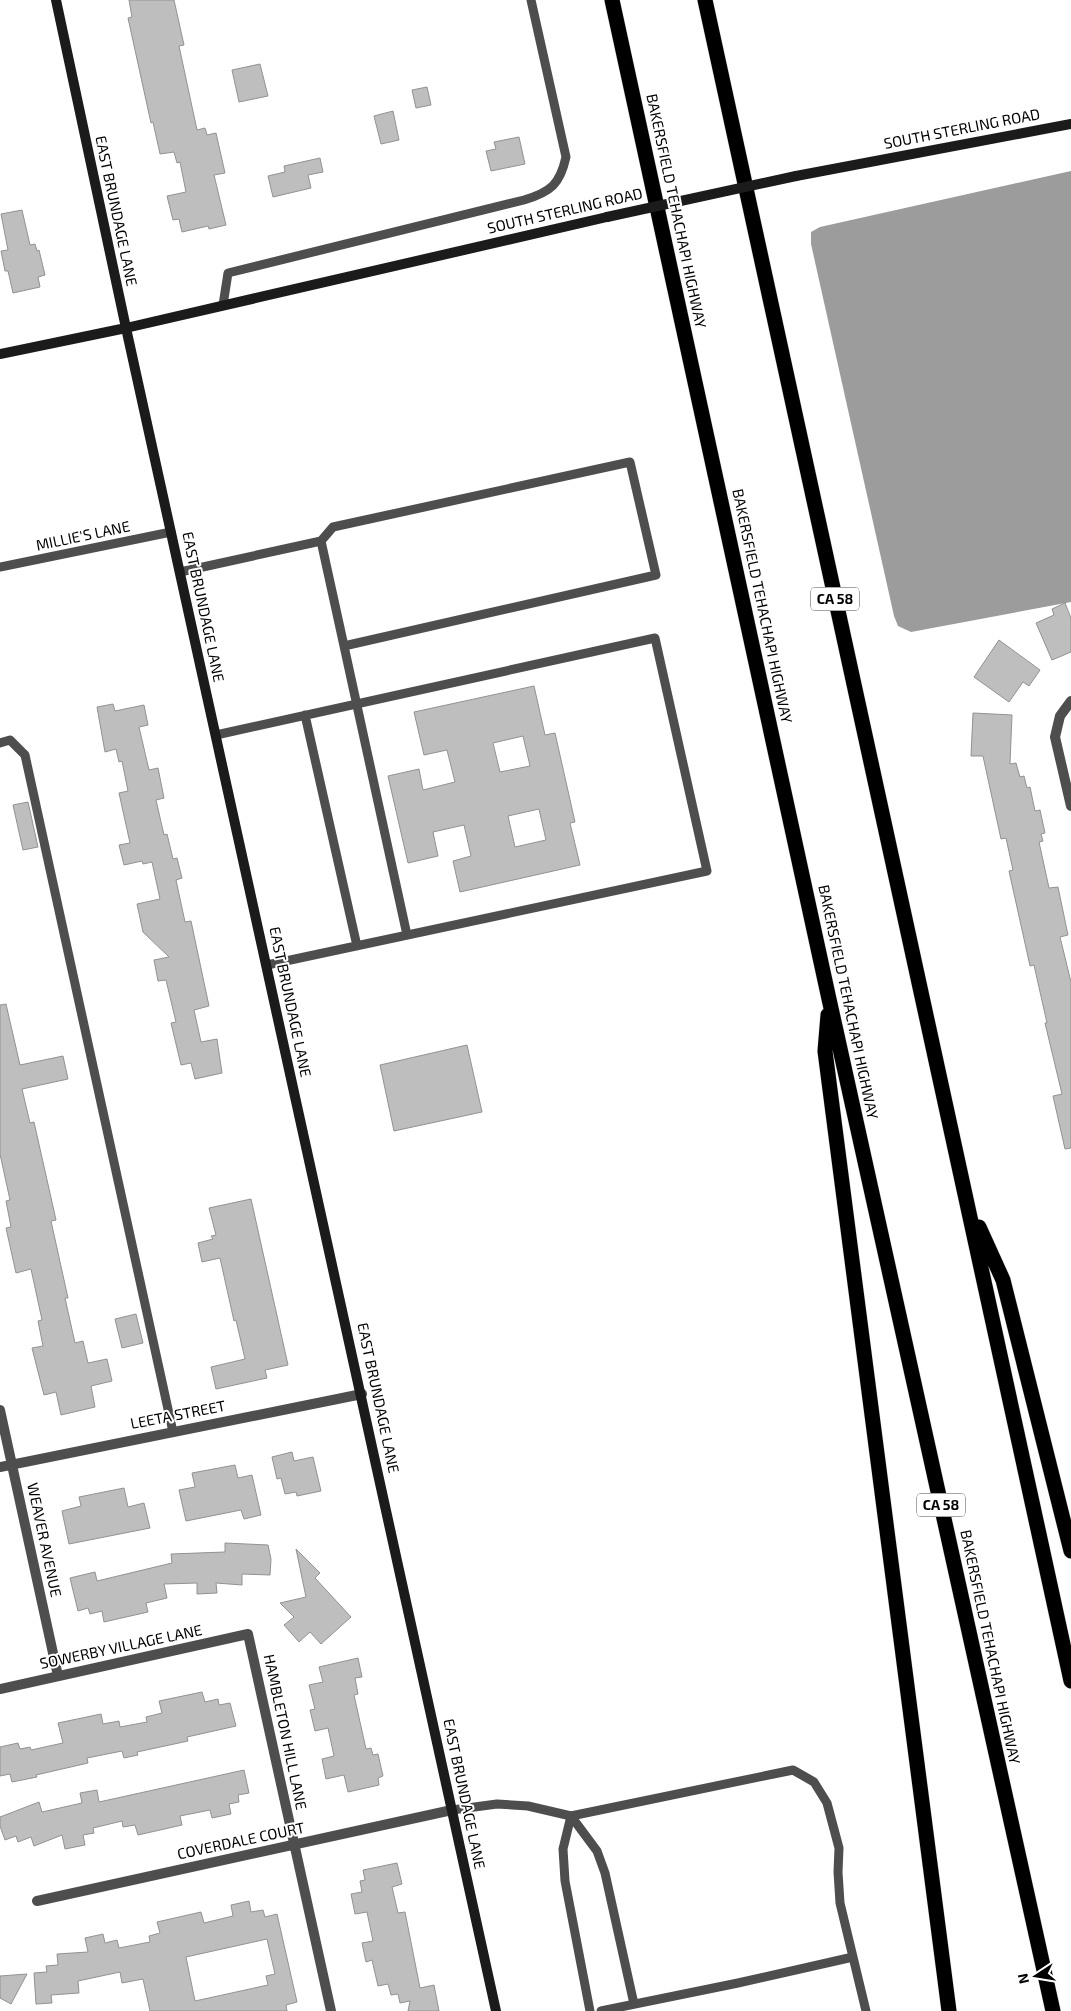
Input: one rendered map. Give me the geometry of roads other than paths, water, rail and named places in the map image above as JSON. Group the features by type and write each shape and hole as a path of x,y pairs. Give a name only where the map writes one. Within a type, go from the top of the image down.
{"highway":[{"name":"BAKERSFIELD TEHACHAPI HIGHWAY","path":"612,0 1053,2011"},
{"name":"CA 58","path":"705,0 1071,1681"},
{"path":"830,999 825,1052 949,2011"},
{"path":"966,1199 1002,1280 1071,1551"}],"main road":[{"name":"EAST BRUNDAGE LANE","path":"56,0 126,328 362,1394 496,2011"},
{"name":"SOUTH STERLING ROAD","path":"0,354 126,328 607,217 796,176 1071,124"}],"street":[{"path":"1071,701 1060,716 1056,737 1071,806"},
{"name":"LEETA STREET","path":"0,1467 362,1394"},
{"name":"WEAVER AVENUE","path":"0,1410 58,1676"},
{"name":"SOWERBY VILLAGE LANE","path":"0,1689 248,1634"},
{"name":"HAMBLETON HILL LANE","path":"248,1634 331,2011"},
{"name":"COVERDALE COURT","path":"36,1901 452,1810"}],"lane":[{"path":"223,305 228,274 524,200 538,196 552,188 563,173 566,157 531,0"},
{"path":"180,572 321,541 333,527 630,462 656,575 344,646"},
{"name":"MILLIE'S LANE","path":"0,567 171,532"},
{"path":"321,541 407,935"},
{"path":"216,735 656,638 707,871 267,965"},
{"path":"305,715 357,946"},
{"path":"0,742 10,740 25,755 173,1432"},
{"path":"452,1810 497,1804 528,1806 571,1816 793,1770 814,1782 827,1804 839,1848 840,1903 866,2011"},
{"path":"571,1816 597,1851 605,1873 634,2004"},
{"path":"571,1816 563,1849 565,1881 590,2011"},
{"path":"601,2011 853,1957"}]}
